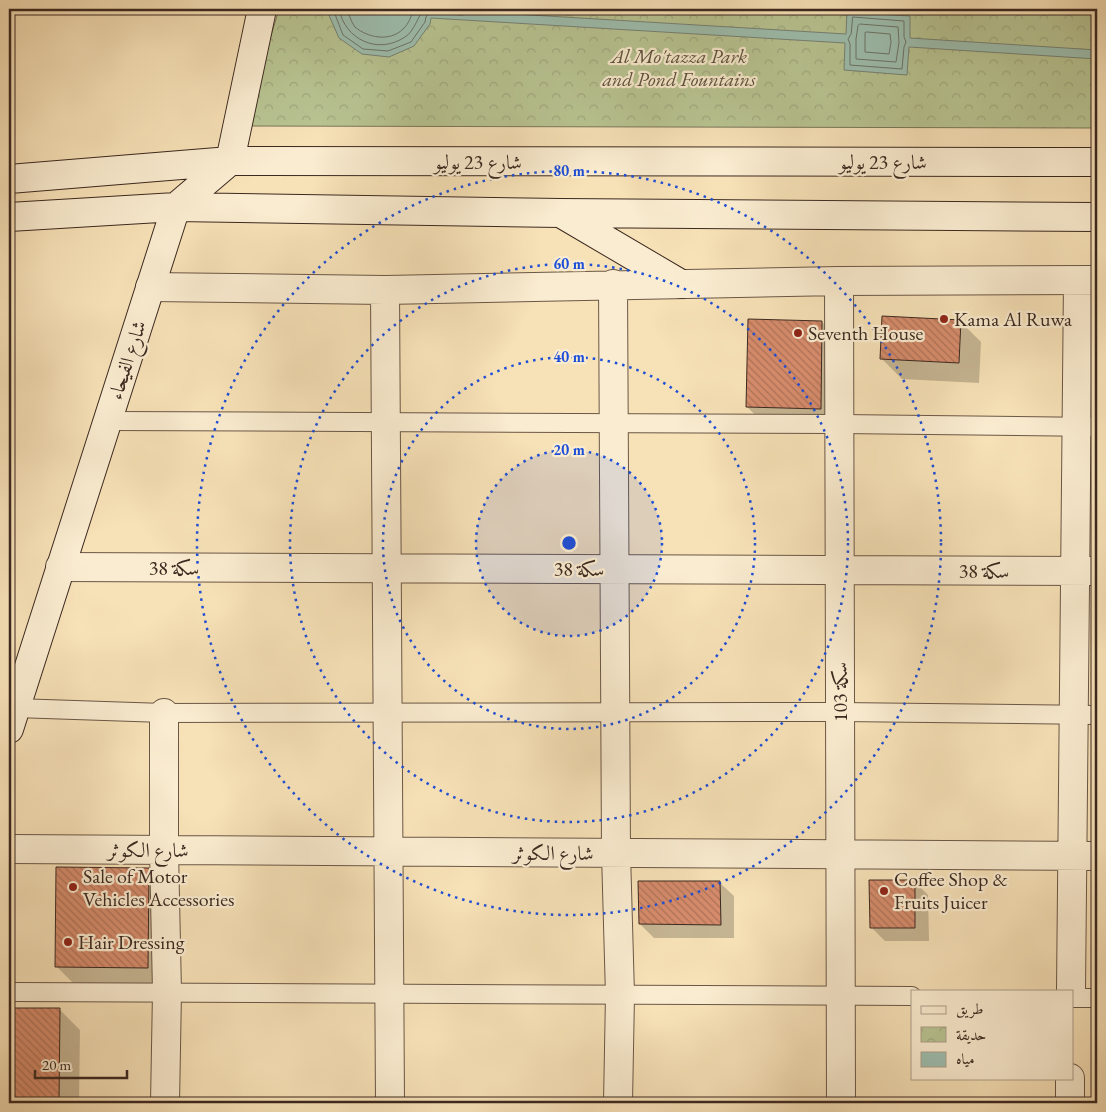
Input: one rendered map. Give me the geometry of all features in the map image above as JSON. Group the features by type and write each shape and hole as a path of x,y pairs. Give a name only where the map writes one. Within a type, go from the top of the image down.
{"street":[{"path":"176,207 230,161 262,9"},
{"name":"شارع 23 يوليو","path":"9,179 230,161 1097,162"},
{"path":"9,217 176,207 561,213 1097,217"},
{"name":"شارع الفيحاء","path":"12,719 176,207"},
{"path":"561,213 681,284"},
{"path":"150,288 385,290 613,284 1088,280 1085,856 1071,990"},
{"name":"سكة 103","path":"839,281 841,1103"},
{"path":"613,284 616,853 620,995 618,1103"},
{"path":"385,290 390,1103"},
{"name":"سكة 38","path":"60,567 1086,571"},
{"path":"164,713 167,992 165,1103"},
{"name":"شارع الكوثر","path":"9,849 1085,856"},
{"path":"1070,1080 1070,1103"}],"lane":[{"path":"107,421 1087,427"},
{"path":"12,719 164,713 388,711 840,712 1086,715"},
{"path":"9,992 911,996"},
{"path":"1074,998 1097,998"}],"green space":[{"name":"Al Mo'tazza Park and Pond Fountains","path":"279,9 1097,9 1097,128 244,126"}],"water":[{"path":"328,9 431,9 846,34 847,12 910,16 910,38 1097,50 1097,59 909,47 907,75 844,70 845,43 431,18 430,24 414,46 389,57 362,54 339,38"}],"building":[{"path":"882,316 961,320 959,363 880,359"},
{"path":"748,319 822,321 821,409 746,407"},
{"path":"56,867 149,868 148,968 55,967"},
{"path":"869,880 915,880 915,928 870,928"},
{"path":"638,881 720,881 721,925 639,924"},
{"path":"9,1008 60,1008 59,1103 9,1103"}],"place":[{"name":"Kama Al Ruwa","path":"944,319"},
{"name":"Seventh House","path":"798,333"},
{"name":"Sale of Motor Vehicles Accessories","path":"73,887"},
{"name":"Coffee Shop & Fruits Juicer","path":"884,891"},
{"name":"Hair Dressing","path":"68,942"}]}
